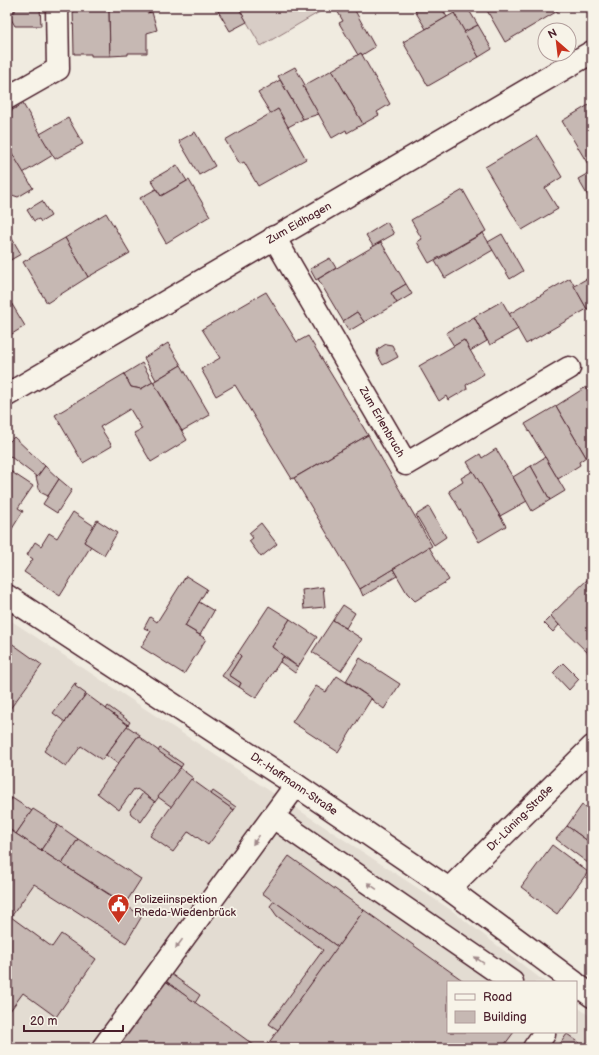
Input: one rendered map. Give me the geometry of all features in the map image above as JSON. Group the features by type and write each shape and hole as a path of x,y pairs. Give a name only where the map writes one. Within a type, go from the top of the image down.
{"street":[{"path":"7,98 58,69 57,7"},
{"name":"Zum Eidhagen","path":"7,395 274,237 592,52"},
{"name":"Zum Erlenbruch","path":"274,237 406,464 569,368"},
{"name":"Dr.-Hoffmann-Straße","path":"7,596 296,785 449,889 567,980"},
{"name":"Dr.-Lüning-Straße","path":"449,889 592,746"},
{"path":"103,1048 296,785"},
{"path":"273,817 511,981"},
{"name":"Dr.-Hoffmann-Straße","path":"577,986 592,996"},
{"path":"534,1048 544,1033"}],"shaded area":[{"path":"238,7 328,7 261,46"},
{"path":"7,618 451,910 544,981 447,981 447,1033 577,1033 577,1007 592,1018 592,1048 7,1048"}],"building":[{"path":"7,7 15,7 15,12 7,12"},
{"path":"15,7 40,7 41,26 15,26 7,12 15,12"},
{"path":"73,7 109,7 110,56 74,54"},
{"path":"109,7 147,7 147,13 152,12 157,30 147,33 147,53 128,53 128,55 110,56"},
{"path":"225,7 238,7 247,22 230,31 218,11"},
{"path":"335,7 353,7 375,47 362,55 361,53 358,55 339,23 343,21"},
{"path":"421,7 441,7 447,17 426,29 415,11"},
{"path":"464,7 467,7 478,25 464,32 454,13"},
{"path":"485,7 560,7 561,9 505,42"},
{"path":"7,13 11,20 7,22"},
{"path":"454,13 479,57 428,86 403,42"},
{"path":"478,25 492,49 479,57 464,32"},
{"path":"361,53 390,104 377,112 379,115 363,124 332,70"},
{"path":"295,67 305,85 303,86 319,114 303,119 278,76"},
{"path":"332,70 363,124 347,133 346,130 332,138 303,86"},
{"path":"280,80 303,119 288,127 278,109 271,114 258,93"},
{"path":"592,103 592,171 562,121"},
{"path":"23,104 53,155 23,173 7,145 7,113"},
{"path":"278,109 306,159 258,186 244,162 240,164 225,140"},
{"path":"68,118 83,144 55,159 40,134"},
{"path":"195,132 215,166 199,175 179,141"},
{"path":"537,136 562,177 545,188 558,209 522,230 485,167"},
{"path":"7,145 33,188 18,197 9,194 7,191"},
{"path":"177,165 187,181 161,196 151,180"},
{"path":"592,171 592,203 578,179"},
{"path":"189,180 210,216 166,243 140,198 156,189 161,196"},
{"path":"463,190 486,231 429,263 417,242 422,239 411,220"},
{"path":"42,201 51,216 41,222 39,219 34,221 27,210"},
{"path":"106,213 130,253 88,277 65,238"},
{"path":"387,222 394,234 373,246 366,235"},
{"path":"7,230 21,254 7,262"},
{"path":"483,233 493,250 445,278 435,261"},
{"path":"502,234 523,271 510,279 488,242"},
{"path":"65,238 88,277 47,303 23,262"},
{"path":"381,242 406,284 391,293 397,303 364,322 357,312 343,321 318,279"},
{"path":"330,258 336,268 316,280 310,269"},
{"path":"570,278 587,309 526,344 509,314"},
{"path":"588,278 592,284 592,306 587,309 574,286"},
{"path":"406,284 412,294 397,303 391,293"},
{"path":"266,292 297,342 308,336 368,435 292,479 235,385 216,396 201,369 220,358 202,329"},
{"path":"7,296 25,326 7,337"},
{"path":"502,301 518,329 490,345 474,317"},
{"path":"357,312 364,322 349,331 343,321"},
{"path":"474,317 487,341 470,351 464,340 454,346 446,333"},
{"path":"464,340 484,374 466,385 467,389 448,400 446,396 439,401 419,366"},
{"path":"168,343 181,365 156,380 144,358"},
{"path":"386,344 392,345 398,357 383,365 377,354 378,349"},
{"path":"142,363 153,382 141,389 131,387 124,374"},
{"path":"181,365 210,415 182,431 153,382"},
{"path":"124,374 131,387 141,389 153,382 187,440 151,462 134,433 142,429 130,409 100,427 112,446 83,463 55,415"},
{"path":"586,387 592,397 592,454 586,457 556,406"},
{"path":"556,406 586,457 579,462 580,465 558,479 525,424"},
{"path":"368,435 432,546 360,589 294,478"},
{"path":"14,437 45,466 37,477 7,454 7,444"},
{"path":"496,449 527,501 500,516 467,462 480,454 482,458"},
{"path":"545,457 565,491 550,500 531,466"},
{"path":"45,466 59,479 48,496 40,492 36,477"},
{"path":"531,466 550,500 532,511 513,477"},
{"path":"7,469 33,486 18,508 23,511 7,537"},
{"path":"473,471 506,526 479,542 449,491 463,482 461,478"},
{"path":"59,479 72,490 57,513 43,504"},
{"path":"429,507 446,537 434,545 416,515"},
{"path":"73,512 94,526 84,542 91,546 60,596 24,572 33,559 27,555 35,542 41,546 49,533 57,538"},
{"path":"97,520 117,533 104,555 84,542"},
{"path":"261,523 277,544 261,557 249,541 253,538 249,533"},
{"path":"429,547 449,580 415,601 407,593 393,569"},
{"path":"393,569 397,576 363,596 360,589"},
{"path":"592,575 592,657 550,616"},
{"path":"186,576 207,589 185,626 206,639 184,674 141,647 151,631 144,628 150,617 157,622"},
{"path":"323,587 325,607 304,609 302,590"},
{"path":"199,602 214,611 200,635 185,626"},
{"path":"343,605 355,613 346,628 333,620"},
{"path":"269,606 290,619 272,647 284,655 256,698 239,687 241,683 229,675 241,656 238,653"},
{"path":"551,616 559,625 553,632 544,623"},
{"path":"290,619 317,637 298,667 272,647"},
{"path":"333,620 362,639 341,671 312,652"},
{"path":"7,640 42,665 7,713"},
{"path":"238,653 241,656 229,675 241,683 239,687 222,676"},
{"path":"283,657 298,667 295,673 280,662"},
{"path":"360,658 400,684 384,709 346,681"},
{"path":"563,663 579,679 569,690 553,673"},
{"path":"337,676 372,699 338,752 292,722 316,686 326,692"},
{"path":"75,683 77,684 75,686 86,694 65,722 53,713"},
{"path":"86,694 128,725 102,760 81,746 66,767 44,751"},
{"path":"108,706 130,722 128,725 106,709"},
{"path":"127,726 140,735 118,764 106,755"},
{"path":"138,736 181,767 155,802 137,789 134,789 119,810 97,793"},
{"path":"160,748 183,764 181,767 158,751"},
{"path":"180,768 193,778 172,807 158,797"},
{"path":"191,779 234,810 208,845 188,832 173,852 150,836"},
{"path":"213,791 236,807 234,810 211,794"},
{"path":"143,793 155,802 141,822 131,814 130,811"},
{"path":"12,798 32,811 16,834 7,828 7,805"},
{"path":"582,805 592,812 592,844 567,826"},
{"path":"33,809 58,825 41,850 16,834"},
{"path":"58,825 78,839 62,864 41,850"},
{"path":"567,826 592,844 592,866 556,839"},
{"name":"Polizeiinspektion Rheda-Wiedenbrück","path":"7,828 142,916 126,943 34,884 11,917 52,947 61,934 96,959 56,1017 23,993 7,1015"},
{"path":"78,839 141,879 125,904 62,864"},
{"path":"552,845 588,872 557,914 521,887"},
{"path":"289,856 364,910 338,947 262,893"},
{"path":"274,901 338,947 278,1030 269,1024 323,950 277,916 270,906"},
{"path":"364,910 464,981 447,981 447,1033 513,1033 502,1048 265,1048"},
{"path":"171,974 200,995 195,1003 166,981"},
{"path":"164,980 258,1048 115,1048"},
{"path":"567,1034 587,1048 557,1048"}],"place":[{"name":"Polizeiinspektion Rheda-Wiedenbrück","path":"118,924"}]}
